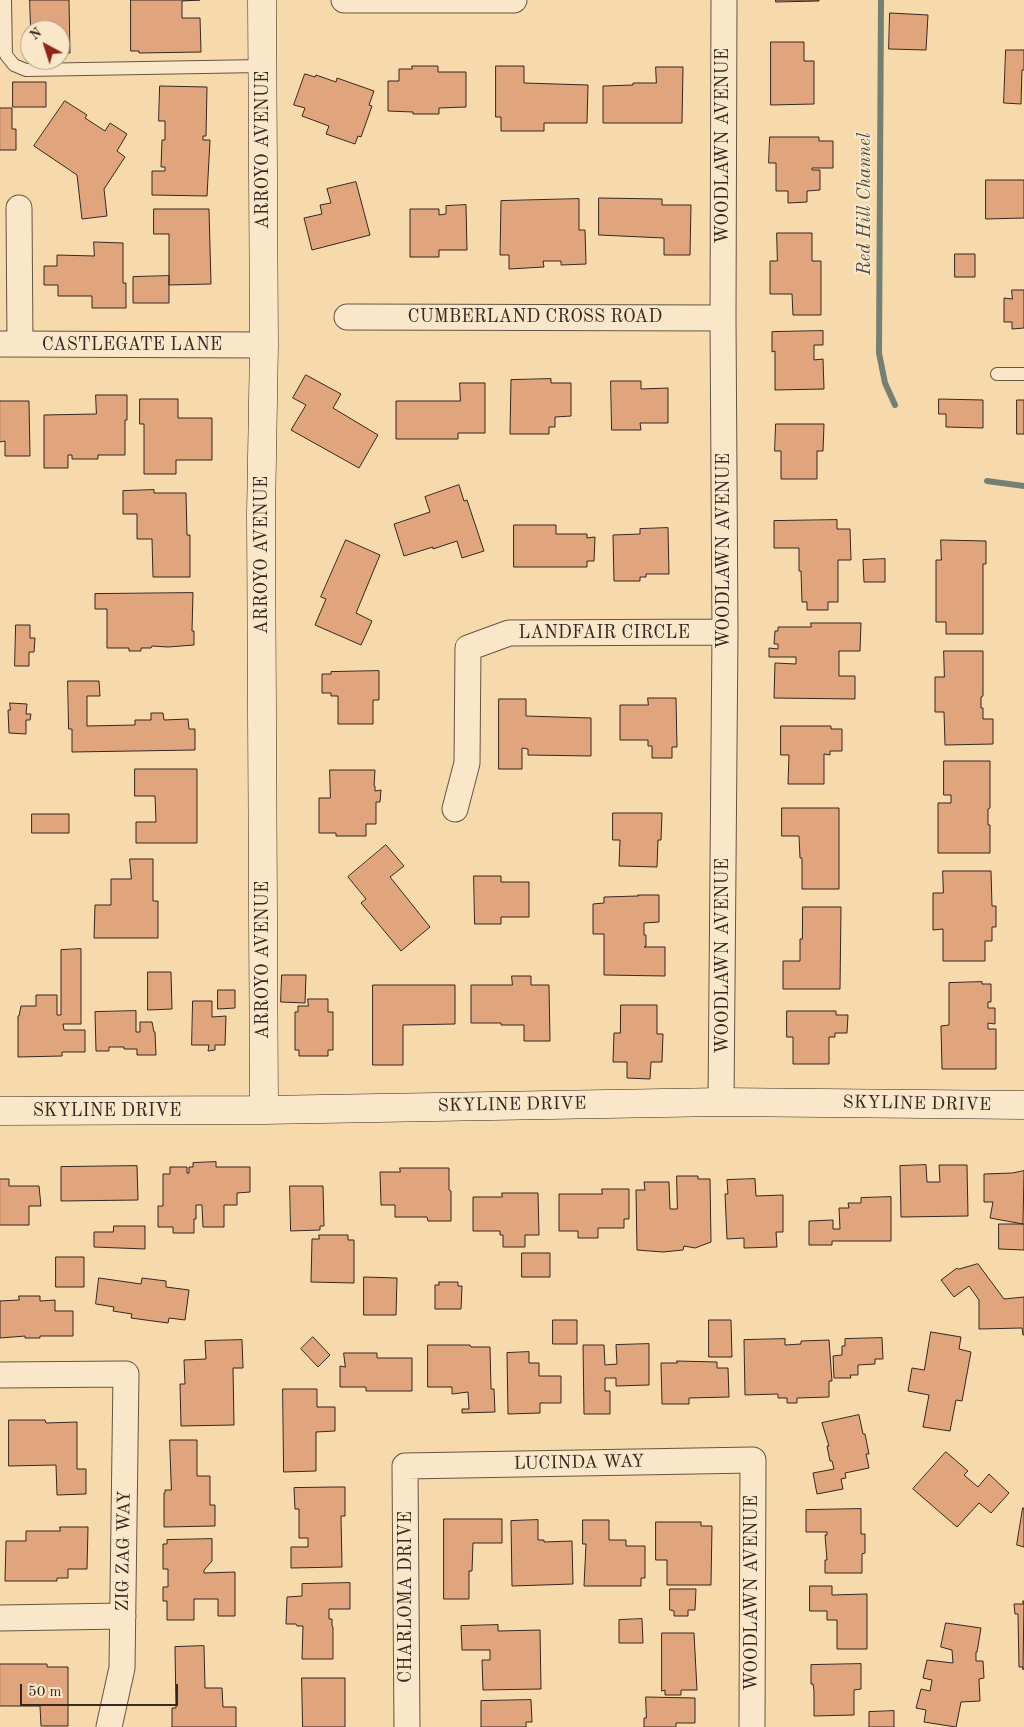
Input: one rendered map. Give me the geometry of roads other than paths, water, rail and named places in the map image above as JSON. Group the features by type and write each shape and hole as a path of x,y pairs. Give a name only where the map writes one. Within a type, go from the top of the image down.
{"street":[{"name":"ARROYO AVENUE","path":"262,0 264,345 261,514 264,1110"},
{"path":"344,0 514,0"},
{"name":"WOODLAWN AVENUE","path":"721,1102 725,632 723,318 724,0"},
{"path":"10,344 19,208"},
{"name":"CUMBERLAND CROSS ROAD","path":"347,318 723,318"},
{"name":"CASTLEGATE LANE","path":"10,344 264,345"},
{"name":"LANDFAIR CIRCLE","path":"455,809 467,763 468,648 509,633 725,632"},
{"name":"SKYLINE DRIVE","path":"0,1111 264,1110 721,1102 1024,1105"},
{"name":"ZIG ZAG WAY","path":"0,1375 126,1374 122,1668 109,1727"},
{"name":"WOODLAWN AVENUE","path":"752,1727 753,1460"},
{"name":"LUCINDA WAY","path":"405,1466 753,1460"},
{"name":"CHARLOMA DRIVE","path":"405,1466 407,1727"},
{"path":"0,1618 124,1616"}],"lane":[{"path":"6,0 6,55 14,65 26,70 262,66"},
{"path":"997,374 1024,374"}],"waterway":[{"name":"Red Hill Channel","path":"881,0 879,353 885,383 895,405"},
{"name":"Red Hill Channel","path":"987,481 1024,486"}]}
